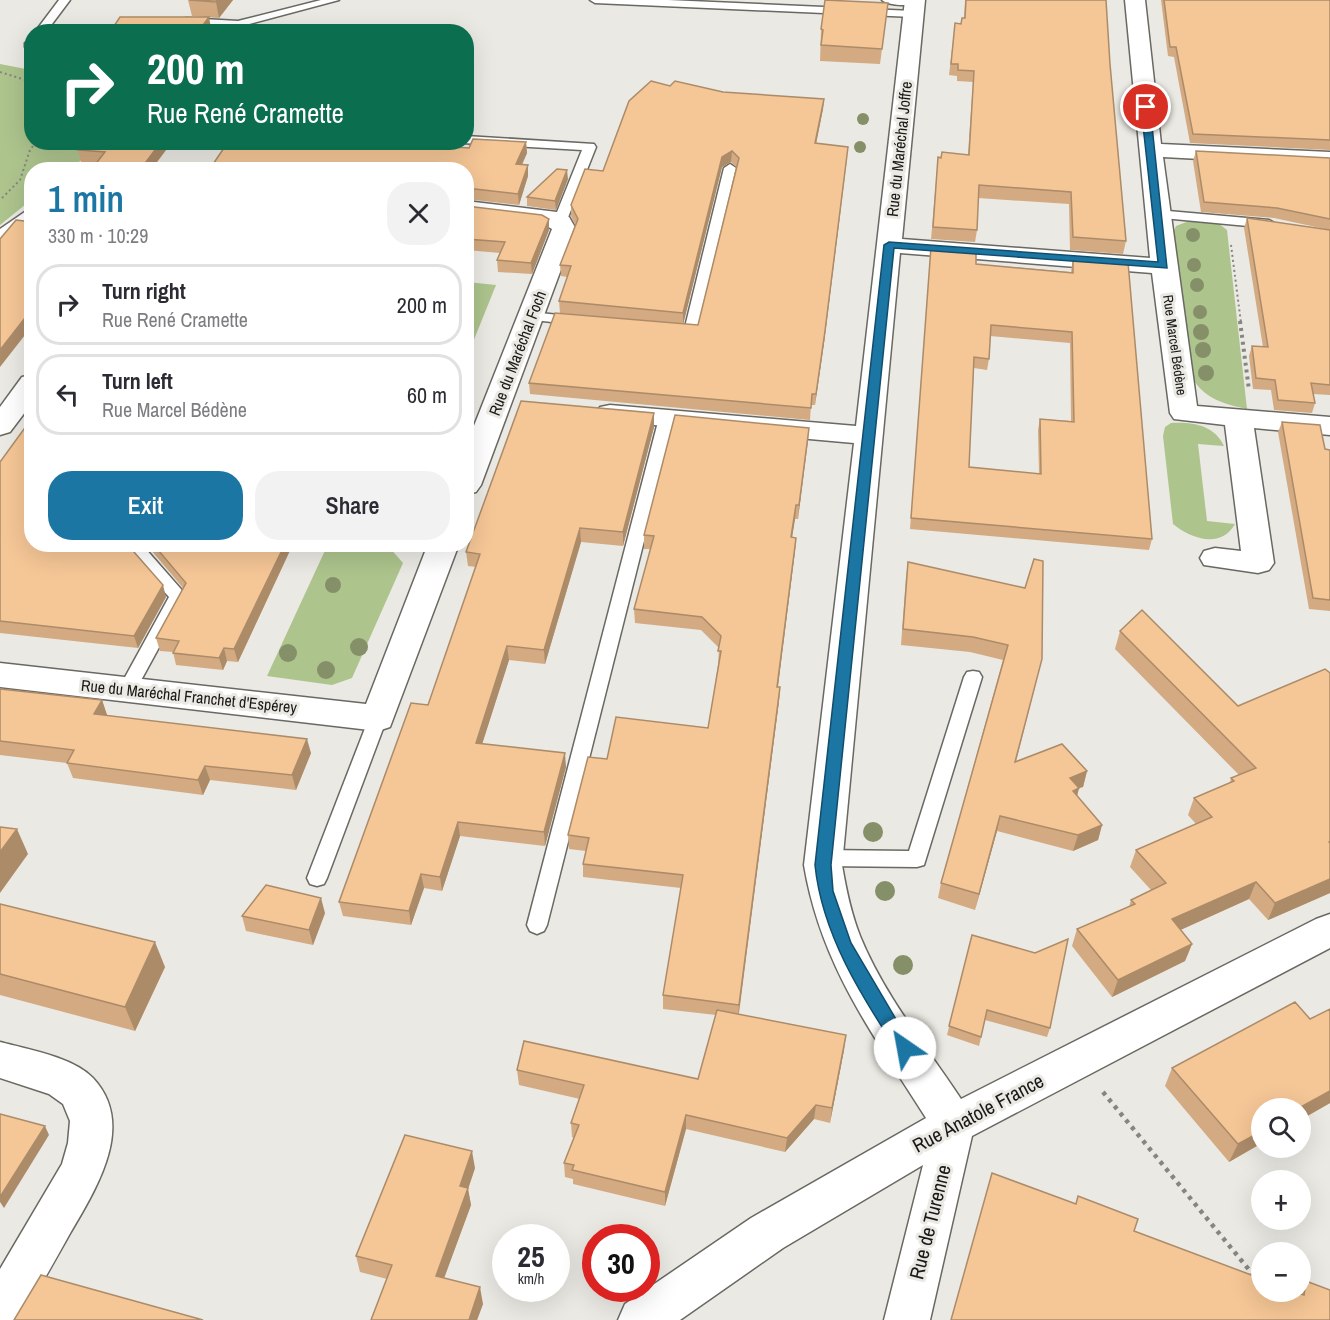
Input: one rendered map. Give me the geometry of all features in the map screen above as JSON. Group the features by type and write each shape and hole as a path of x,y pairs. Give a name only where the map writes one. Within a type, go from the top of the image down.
{"street":[{"name":"Rue Marcel Bédène","path":"1135,0 1163,266 1184,413 1245,419"},
{"name":"Rue du Maréchal Joffre","path":"907,4 889,245 823,858 825,891 844,944 882,1013 954,1124"},
{"path":"1150,150 1330,159"},
{"path":"474,209 541,215 560,222"},
{"name":"Rue du Maréchal Foch","path":"474,470 509,403 531,316 563,234 564,230 560,222"},
{"path":"889,245 1163,266"},
{"path":"0,426 24,393"},
{"path":"588,411 868,436"},
{"path":"1215,558 1258,563 1245,419 1330,426"},
{"path":"378,717 441,552"},
{"name":"Rue du Maréchal Franchet d'Espérey","path":"0,675 378,717"},
{"name":"Rue Anatole France","path":"640,1320 767,1233 954,1124 1330,930"},
{"path":"0,1060 60,1077 75,1088 87,1103 91,1121 91,1145 82,1171 0,1313"},
{"name":"Rue de Turenne","path":"906,1320 954,1124"}],"lane":[{"path":"46,24 65,0"},
{"path":"168,20 238,24 334,0"},
{"path":"595,0 907,4"},
{"path":"474,140 590,147 560,222"},
{"path":"656,328 691,332 730,168"},
{"path":"1157,214 1285,226"},
{"path":"0,235 24,217"},
{"path":"531,316 588,322"},
{"path":"537,926 667,418"},
{"path":"127,690 178,596 139,552"},
{"path":"823,858 917,860 973,676"},
{"path":"317,878 378,717"}],"path":[{"path":"0,72 24,80"},
{"path":"0,200 14,188 24,172"},
{"path":"1228,220 1245,419"},
{"path":"1096,1093 1102,1090 1251,1272"}],"green space":[{"path":"0,64 24,69 24,150 94,150 79,162 24,162 24,206 0,225"},
{"path":"1189,221 1218,223 1227,230 1247,409 1230,405 1207,395 1191,375 1174,231 1176,226"},
{"path":"474,283 496,285 474,340"},
{"path":"1171,423 1195,424 1209,429 1215,433 1224,446 1198,444 1207,521 1235,524 1222,537 1206,539 1197,537 1173,524 1163,436 1165,427"},
{"path":"324,552 393,552 403,563 352,678 332,685 267,676"}],"building":[{"path":"189,0 217,0 216,2"},
{"path":"825,0 888,3 882,49 821,45"},
{"path":"966,0 1106,0 1126,241 1073,237 1071,192 979,185 977,230 933,227 938,157 941,158 942,152 969,155 974,71 958,70 958,64 951,64 955,23 961,24 962,18 965,18"},
{"path":"1164,0 1330,0 1330,140 1193,134 1176,47 1170,47"},
{"path":"120,17 209,17 204,24 115,24"},
{"path":"651,81 670,86 675,81 723,92 824,99 815,143 848,147 825,331 816,394 812,394 811,408 529,383 555,313 698,325 739,158 732,151 722,157 683,313 559,301 571,266 560,265 578,219 571,205 585,169 603,171 629,101"},
{"path":"474,139 526,142 516,164 528,165 518,194 474,189 474,162 214,162 223,150 474,150"},
{"path":"78,150 155,150 146,162 97,162 105,152"},
{"path":"1196,151 1330,158 1330,219 1277,208 1204,202"},
{"path":"557,169 567,170 555,201 527,197"},
{"path":"474,207 542,215 549,219 531,263 497,260 505,242 474,240"},
{"path":"1247,218 1330,230 1330,385 1311,383 1315,403 1278,400 1275,380 1256,378 1252,346 1268,347"},
{"path":"16,220 24,221 24,319 0,350 0,239"},
{"path":"931,247 976,251 976,264 1073,273 1073,258 1128,262 1152,539 911,518","holes":["991,325 1072,332 1074,422 1040,419 1041,474 969,467 974,357 989,359"]},
{"path":"521,401 654,413 623,532 580,528 544,650 507,646 476,743 565,753 544,832 458,822 440,877 421,874 409,911 339,902 411,703 428,705 480,554 466,552 474,552 474,530"},
{"path":"675,415 809,428 799,505 796,505 791,537 796,538 777,687 780,687 739,1005 663,995 683,875 583,864 589,838 568,835 588,757 607,759 616,717 708,728 721,651 718,651 721,636 702,617 634,609 654,536 644,535"},
{"path":"1282,422 1320,425 1325,449 1330,450 1330,600 1313,598"},
{"path":"24,429 24,552 134,552 163,585 134,636 0,621 0,462"},
{"path":"160,552 281,552 234,649 224,648 219,658 173,653 179,641 156,638 186,583"},
{"path":"1034,559 1043,561 1042,659 1015,762 1062,744 1087,771 1070,778 1079,788 1073,791 1102,825 1078,835 1000,816 979,894 941,883 1008,645 973,637 903,629 908,562 1025,588"},
{"path":"1142,610 1238,706 1325,669 1330,673 1330,879 1275,903 1256,882 1172,919 1192,944 1118,980 1077,929 1135,904 1131,900 1166,883 1136,850 1212,817 1194,798 1234,781 1231,778 1256,768 1120,631"},
{"path":"0,689 102,700 94,714 307,739 292,775 205,766 198,780 67,763 74,750 0,741"},
{"path":"0,827 17,829 0,852"},
{"path":"266,885 321,898 309,930 242,916"},
{"path":"0,904 155,942 125,1007 0,974"},
{"path":"972,935 1035,953 1068,939 1050,1028 987,1010 981,1037 949,1026"},
{"path":"1295,1002 1310,1019 1330,1009 1330,1091 1311,1101 1311,1098 1251,1098 1251,1137 1238,1144 1172,1068"},
{"path":"717,1010 846,1035 832,1108 816,1105 787,1138 686,1115 665,1192 572,1170 574,1165 564,1163 579,1125 571,1123 584,1085 517,1070 524,1041 698,1079"},
{"path":"0,1114 45,1126 0,1197"},
{"path":"405,1135 472,1151 460,1186 468,1188 436,1276 480,1287 469,1320 371,1320 392,1265 356,1256"},
{"path":"992,1173 1076,1204 1078,1196 1138,1219 1134,1231 1251,1275 1251,1302 1311,1302 1311,1283 1330,1290 1330,1320 951,1320"},
{"path":"41,1275 203,1320 14,1320"}],"route":[{"path":"905,1048 882,1013 844,944 832,916 825,891 823,865 824,838 889,245 1163,266 1146,107"}]}
